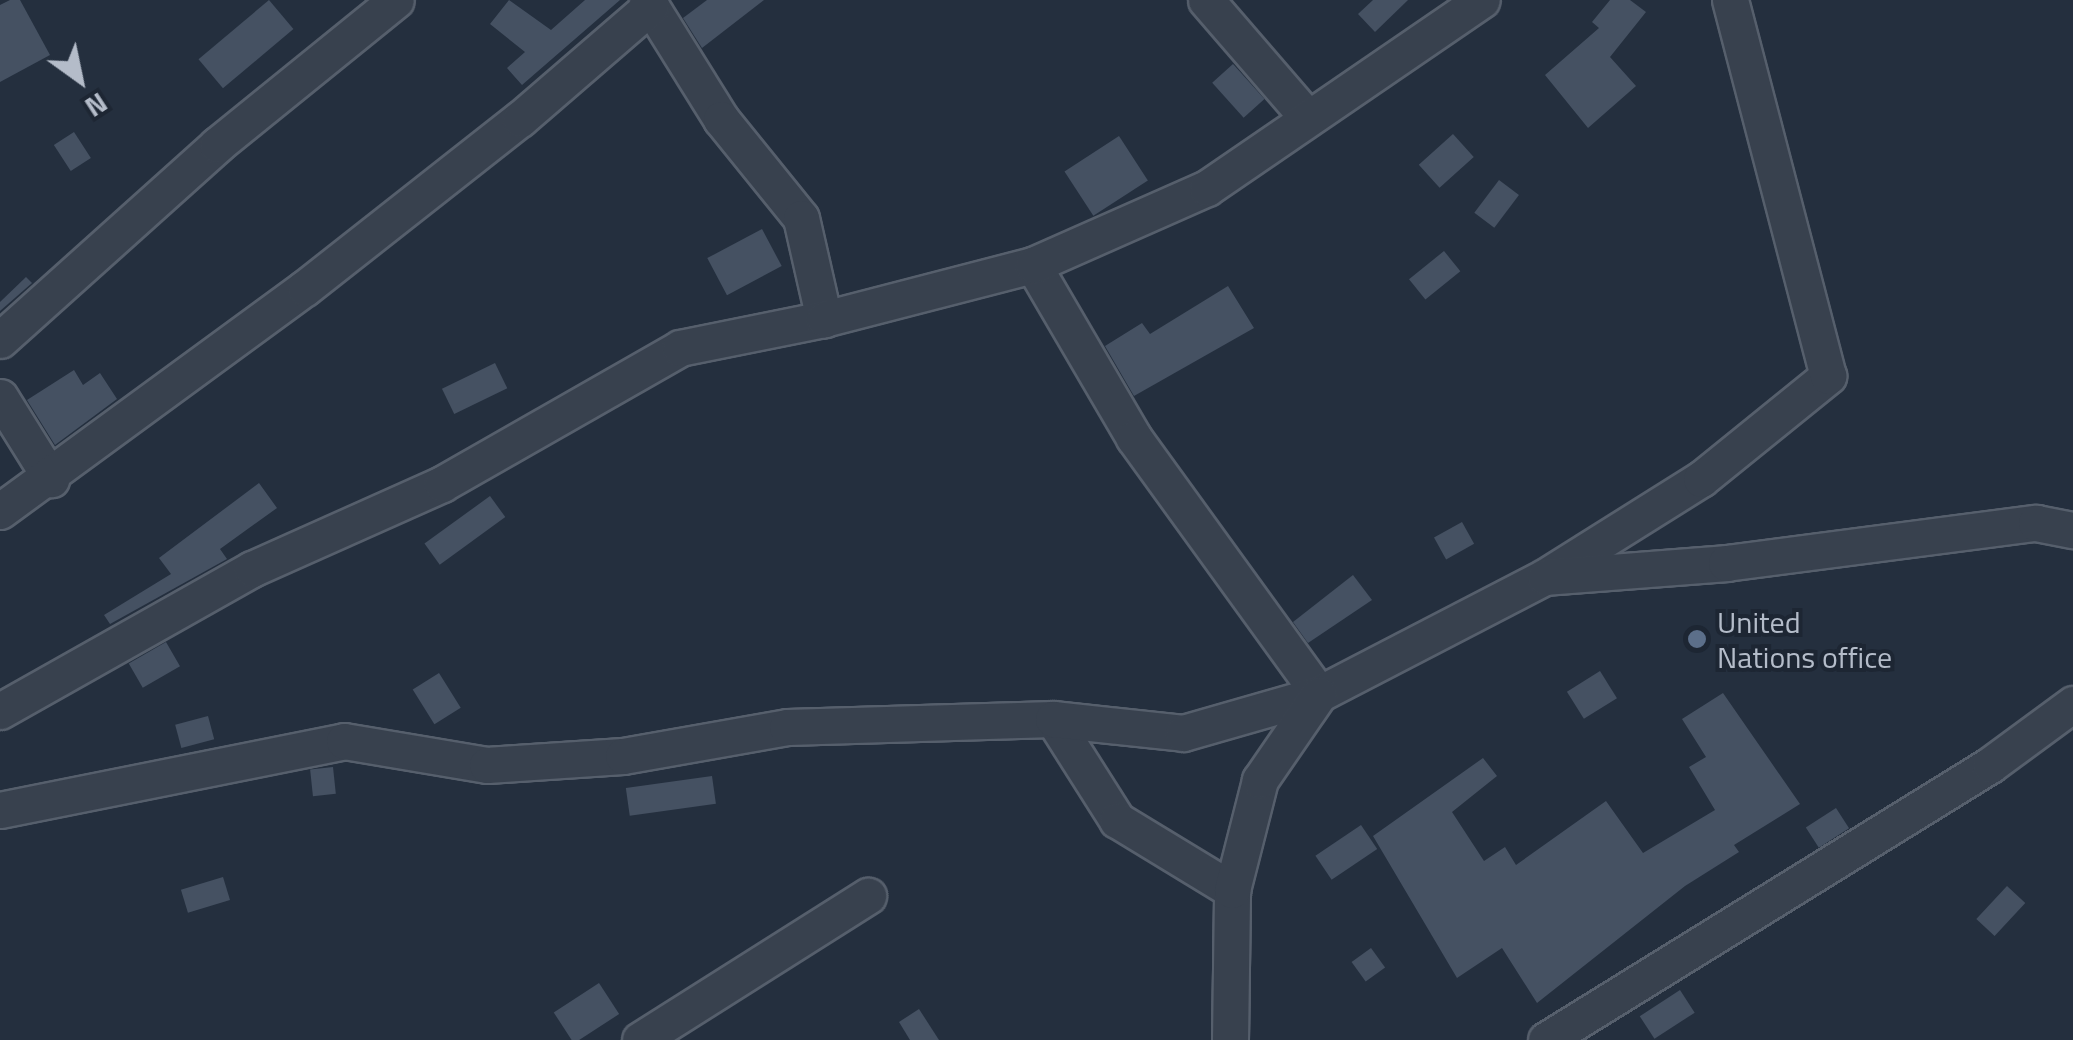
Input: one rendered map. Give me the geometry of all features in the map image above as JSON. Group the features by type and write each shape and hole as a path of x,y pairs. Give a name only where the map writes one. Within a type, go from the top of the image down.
{"street":[{"path":"0,340 218,145 355,15 396,0"},
{"path":"1206,0 1307,117"},
{"path":"0,711 252,570 442,484 680,348 824,319 1033,265 1207,188 1482,0"},
{"path":"0,810 344,741 487,766 622,756 787,726 1053,719 1183,733 1319,694 1544,578 1702,478 1828,376 1730,0"},
{"path":"0,511 51,479 520,119 649,3 721,118 801,218 824,319"},
{"path":"1033,265 1134,438 1319,694"},
{"path":"0,396 51,479"},
{"path":"1544,578 1726,564 2036,523 2073,530"},
{"path":"1230,1040 1232,890 1260,780 1319,694"},
{"path":"1546,1040 2070,714"},
{"path":"1053,719 1117,820 1232,890"},
{"path":"640,1040 868,896"}],"building":[{"path":"20,0 50,55 0,82 0,5"},
{"path":"269,0 293,29 223,88 199,59"},
{"path":"509,0 551,30 585,0 620,0 522,85 507,68 525,52 490,24"},
{"path":"707,0 764,0 702,48 683,18"},
{"path":"1373,0 1408,0 1375,32 1358,14"},
{"path":"1610,0 1630,0 1646,12 1610,57 1636,86 1588,128 1545,75 1599,28 1592,22"},
{"path":"1233,64 1264,99 1244,118 1212,83"},
{"path":"74,132 91,158 71,171 54,145"},
{"path":"1453,134 1474,157 1440,188 1419,165"},
{"path":"1119,136 1148,180 1093,216 1064,171"},
{"path":"1499,180 1519,195 1494,228 1474,213"},
{"path":"762,229 782,266 727,295 707,258"},
{"path":"1444,251 1460,271 1425,300 1409,279"},
{"path":"26,277 32,283 0,311 0,302"},
{"path":"1228,286 1254,328 1134,396 1105,346 1142,323 1150,334"},
{"path":"495,363 507,388 454,414 442,389"},
{"path":"74,370 83,385 100,373 117,399 55,445 27,400"},
{"path":"259,483 277,508 220,549 227,559 110,624 104,615 171,574 159,558"},
{"path":"490,496 505,517 440,565 424,544"},
{"path":"1462,522 1474,544 1446,559 1434,538"},
{"path":"1353,575 1372,600 1308,643 1293,622"},
{"path":"166,642 180,666 143,688 129,664"},
{"path":"1600,671 1617,698 1584,719 1567,692"},
{"path":"439,673 461,708 434,724 413,689"},
{"path":"1723,693 1800,804 1734,845 1739,852 1685,886 1537,1003 1502,948 1457,978 1373,836 1483,758 1497,776 1452,812 1484,861 1505,847 1516,865 1606,801 1643,853 1715,810 1689,767 1706,757 1682,719"},
{"path":"208,716 214,739 181,748 175,725"},
{"path":"333,767 336,794 313,796 310,769"},
{"path":"712,776 716,804 630,816 626,788"},
{"path":"1836,808 1849,828 1819,848 1806,828"},
{"path":"1361,825 1377,849 1332,880 1315,856"},
{"path":"223,877 230,900 188,913 181,890"},
{"path":"2007,886 2025,903 1995,936 1976,919"},
{"path":"1371,948 1385,967 1366,982 1352,962"},
{"path":"599,983 619,1014 579,1040 572,1040 554,1012"},
{"path":"1680,990 1695,1013 1654,1039 1640,1016"},
{"path":"919,1009 939,1040 910,1040 899,1022"}],"place":[{"name":"United Nations office","path":"1697,639"}]}
